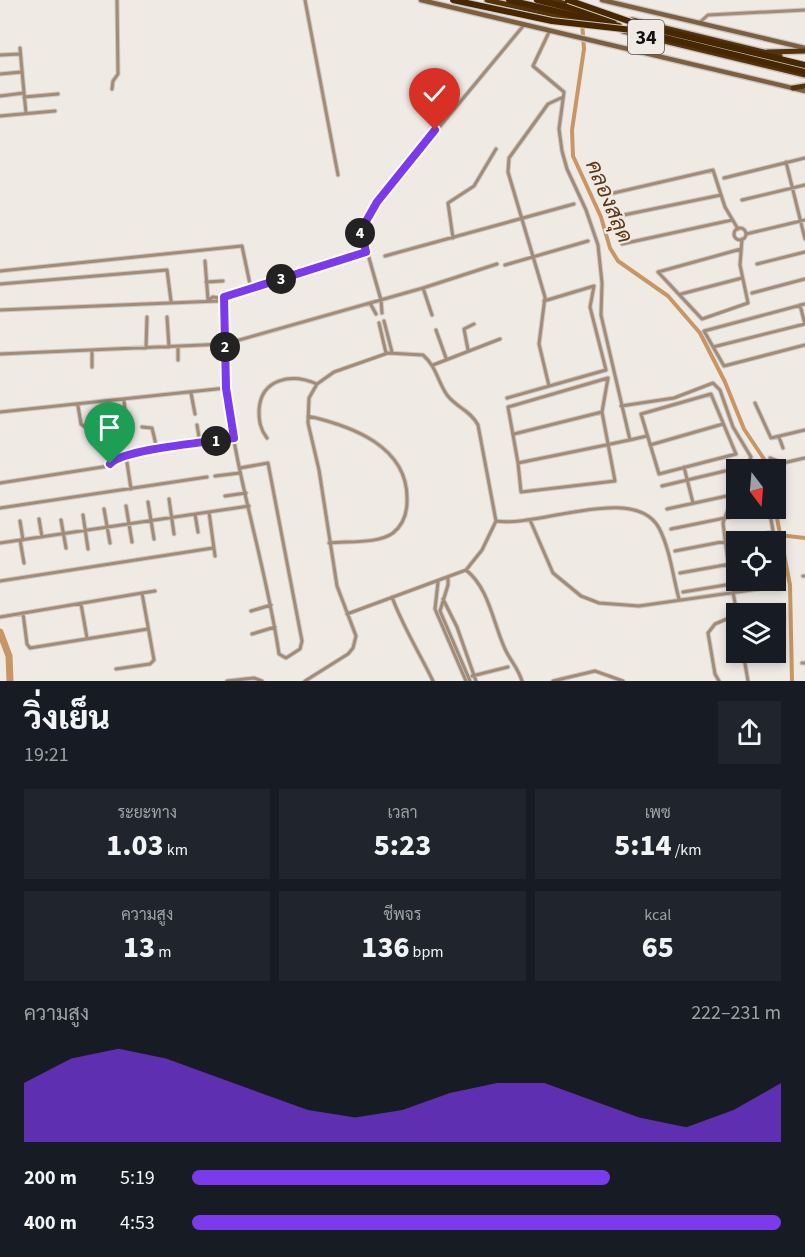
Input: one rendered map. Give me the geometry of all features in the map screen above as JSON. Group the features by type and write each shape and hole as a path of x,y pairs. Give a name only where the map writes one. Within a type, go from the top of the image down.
{"highway":[{"path":"453,0 552,21 633,27"},
{"name":"34","path":"487,0 805,74"},
{"path":"509,0 805,64"},
{"path":"537,0 805,74"},
{"name":"34","path":"551,0 766,52 805,64"},
{"path":"568,0 633,27"},
{"path":"766,52 805,50"},
{"path":"793,88 805,86"}],"main road":[{"name":"34","path":"421,0 805,91"},
{"name":"34","path":"602,0 805,50"}],"street":[{"path":"112,89 113,81 118,74 117,0"},
{"path":"305,0 338,175"},
{"path":"699,23 708,15 805,10"},
{"path":"382,313 381,300 360,233 377,202 524,25"},
{"path":"550,30 533,66 564,92 559,129 562,151 598,245 602,283 601,315 630,440"},
{"path":"20,48 26,113"},
{"path":"0,55 20,54"},
{"path":"0,75 22,72"},
{"path":"0,96 58,94"},
{"path":"549,386 539,344 544,301 508,171 509,158 548,104 563,97"},
{"path":"0,116 55,111"},
{"path":"453,238 448,203 474,186 496,149"},
{"path":"724,177 805,158"},
{"path":"786,162 805,239"},
{"path":"732,220 624,244 620,243 613,217 604,197 606,193 711,169 714,171 721,195 738,229"},
{"path":"742,200 805,185"},
{"path":"613,217 721,195"},
{"path":"385,256 574,204"},
{"path":"741,249 658,270 704,319 748,303 742,278 741,249 742,239 746,234 805,220"},
{"path":"738,229 744,229 746,234"},
{"path":"738,229 735,237 742,239"},
{"path":"505,265 588,241"},
{"path":"0,271 242,246 251,289"},
{"path":"0,310 222,298 366,252"},
{"path":"757,264 805,252"},
{"path":"205,261 208,300"},
{"path":"0,354 225,344 423,288 497,264"},
{"path":"0,285 167,270 171,301"},
{"path":"681,294 742,278"},
{"path":"752,293 805,279"},
{"path":"206,282 223,280"},
{"path":"507,398 606,370 590,307 594,286 544,301"},
{"path":"423,288 432,315"},
{"path":"215,476 240,471 268,463 302,641 300,649 288,657 282,657 279,654 271,605 240,471 226,388 222,298"},
{"path":"370,303 376,314"},
{"path":"713,347 805,324 803,304 705,329 713,347 724,366 805,345"},
{"path":"146,348 147,317"},
{"path":"166,317 169,347"},
{"path":"384,321 392,352"},
{"path":"379,323 386,353"},
{"path":"468,350 464,329 474,324"},
{"path":"436,330 446,358"},
{"path":"433,364 500,339"},
{"path":"178,347 178,360"},
{"path":"92,351 92,367"},
{"path":"305,681 348,654 353,648 355,628 347,614 337,586 308,416 309,398 317,384 334,372 386,353 416,352 433,364 446,394 468,410 478,425 496,521 482,550 466,570 347,614"},
{"path":"267,438 261,431 259,414 260,399 267,387 278,381 296,378 317,384"},
{"path":"608,378 602,412 615,481 521,492 513,435 508,406 608,378"},
{"path":"621,406 663,401 713,383 720,390 734,427 750,459"},
{"path":"0,412 78,406 226,388"},
{"path":"191,393 195,414"},
{"path":"711,394 736,454 659,474 647,436 641,414 711,394"},
{"path":"78,406 81,424 85,427 123,423 126,420 124,400"},
{"path":"755,403 770,437 805,430"},
{"path":"513,435 602,412"},
{"path":"308,416 356,430 382,447 396,464 407,492 405,517 393,533 376,538 329,543"},
{"path":"650,445 723,424"},
{"path":"197,426 200,443"},
{"path":"142,427 152,428 157,449"},
{"path":"518,463 647,436"},
{"path":"779,437 783,448"},
{"path":"0,483 109,466 115,458 126,455 234,438"},
{"path":"126,455 131,489"},
{"path":"770,458 783,463 805,458"},
{"path":"684,467 693,503"},
{"path":"662,486 725,471"},
{"path":"0,508 207,477"},
{"path":"225,496 246,493"},
{"path":"667,508 726,496"},
{"path":"169,499 174,534"},
{"path":"148,502 154,538"},
{"path":"126,506 132,542"},
{"path":"0,543 249,507"},
{"path":"496,521 623,507 644,512 659,527 679,599"},
{"path":"104,509 110,543"},
{"path":"209,512 215,556"},
{"path":"195,514 198,532"},
{"path":"726,514 724,518 726,557"},
{"path":"83,515 88,549"},
{"path":"671,529 724,518"},
{"path":"39,519 42,537"},
{"path":"61,519 66,548"},
{"path":"530,519 553,573 581,596 599,603 639,606 741,591"},
{"path":"20,521 24,563"},
{"path":"675,551 724,541"},
{"path":"0,581 213,548"},
{"path":"680,573 726,565"},
{"path":"466,570 480,586 506,650 516,664 522,681"},
{"path":"448,578 440,610 467,679"},
{"path":"438,581 435,609 467,679"},
{"path":"683,592 726,586"},
{"path":"0,617 155,591"},
{"path":"733,592 735,603"},
{"path":"116,669 153,662 142,593"},
{"path":"392,597 402,626 416,645 433,681"},
{"path":"443,599 462,640 476,681"},
{"path":"81,604 87,638"},
{"path":"251,611 271,605"},
{"path":"22,613 29,647 148,629"},
{"path":"719,681 715,674 708,633 715,624 726,619"},
{"path":"252,634 275,627"},
{"path":"454,643 462,640"},
{"path":"745,663 748,681"},
{"path":"467,679 508,667"},
{"path":"553,681 595,671 623,681"},
{"path":"227,681 254,678 262,681"}],"waterway":[{"name":"คลองสลุด","path":"582,22 584,49 572,130 573,156 601,217 610,248 618,261 668,296 700,333 725,382 744,429 764,459"},
{"name":"คลองสลุด","path":"777,519 790,585 792,681"},
{"path":"786,536 805,538"},
{"path":"0,632 9,656 10,681"}],"route":[{"path":"110,464 117,457 234,438 226,388 224,297 366,252 360,237 361,230 377,202 435,130"}]}
